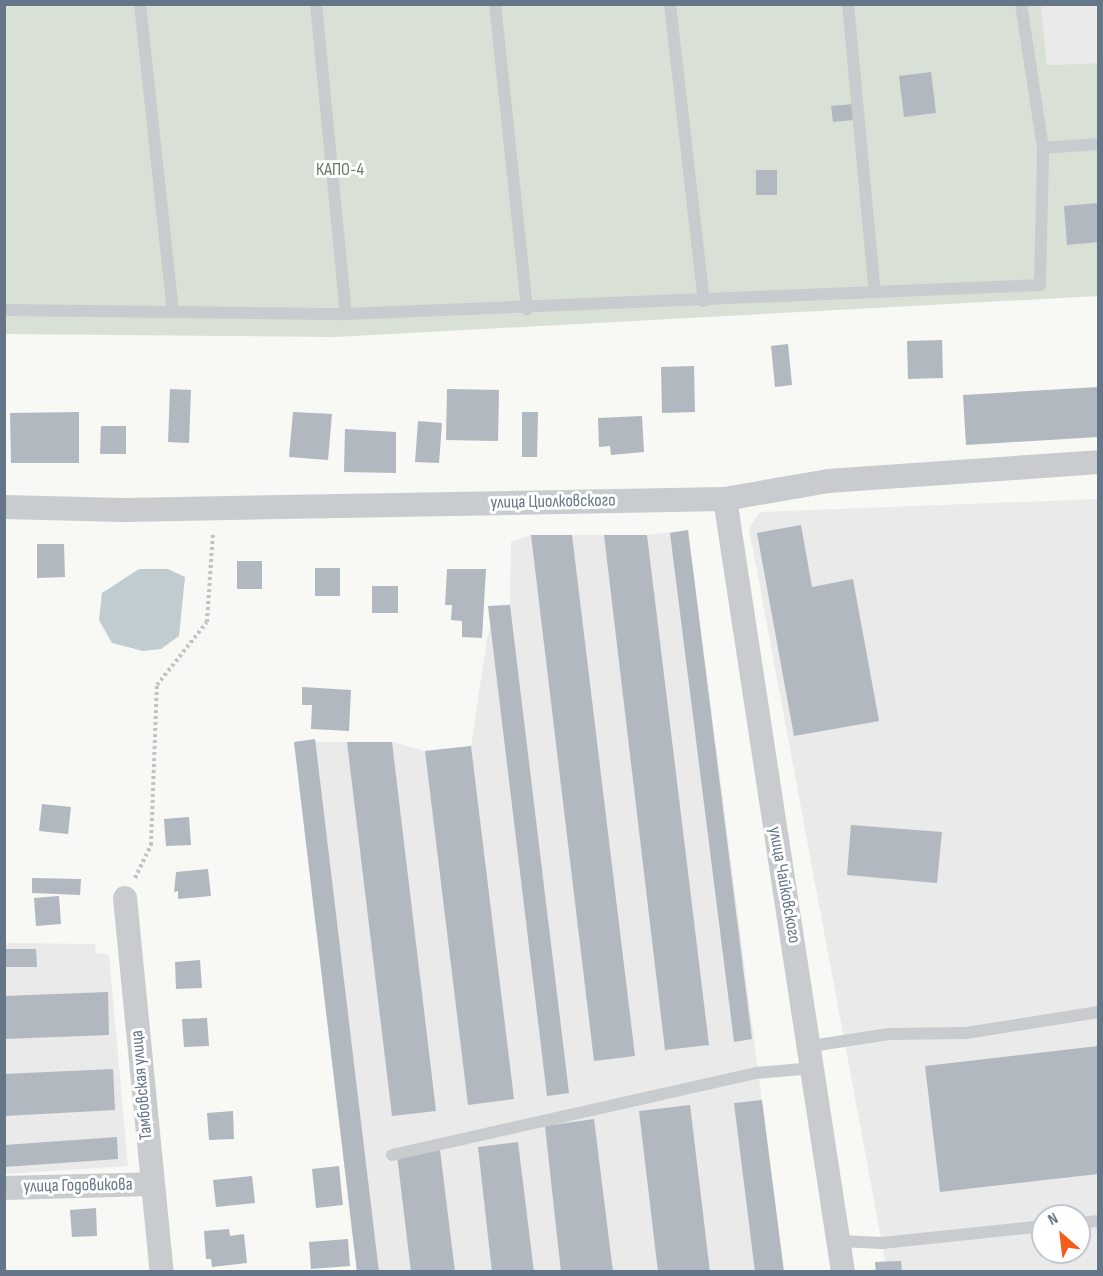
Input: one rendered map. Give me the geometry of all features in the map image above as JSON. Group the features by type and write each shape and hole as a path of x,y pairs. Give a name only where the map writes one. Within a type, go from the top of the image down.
{"street":[{"name":"улица Циолковского","path":"4,507 214,508 725,499 828,482 1098,462"},
{"name":"улица Чайковского","path":"725,499 813,1057 843,1272"},
{"name":"Тамбовская улица","path":"125,898 162,1272"},
{"name":"улица Годовикова","path":"4,1188 152,1184"}],"lane":[{"path":"140,4 173,312"},
{"path":"316,4 346,314"},
{"path":"495,4 527,309"},
{"path":"670,4 704,301"},
{"path":"848,4 875,293"},
{"path":"4,310 346,314 527,309 1040,285 1043,148 1021,4"},
{"path":"1043,148 1098,144"},
{"path":"392,1155 756,1073 889,1034 966,1033 1098,1012"},
{"path":"840,1241 882,1243 1031,1227"}],"path":[{"path":"125,898 151,844 158,685 207,622 214,508"}],"shaded area":[{"path":"1041,5 1098,5 1098,63 1047,65"},
{"path":"1098,499 1098,1271 876,1271 875,1262 885,1261 882,1243 749,528 760,512"},
{"path":"688,530 784,1271 357,1271 294,742 392,742 425,751 471,746 487,639 495,610 488,606 510,604 511,542 531,535 647,535"},
{"path":"139,569 168,569 185,577 179,636 161,649 143,651 112,643 99,620 102,593"},
{"path":"5,943 95,944 96,953 109,955 128,1166 5,1174"}],"green space":[{"name":"КАПО-4","path":"5,5 1041,5 1047,65 1098,63 1098,296 335,337 5,334"}],"building":[{"path":"931,72 936,113 904,117 899,76"},
{"path":"853,104 854,120 833,122 831,106"},
{"path":"756,170 777,170 777,195 756,195"},
{"path":"1098,203 1098,242 1067,245 1064,206"},
{"path":"942,340 943,378 908,379 907,341"},
{"path":"788,344 792,385 775,387 771,346"},
{"path":"694,366 695,412 662,413 661,367"},
{"path":"1098,387 1098,437 966,445 963,395"},
{"path":"170,389 191,390 189,443 168,442"},
{"path":"447,389 499,390 498,441 446,440"},
{"path":"79,412 79,463 11,463 10,413"},
{"path":"293,412 332,414 328,460 289,457"},
{"path":"522,412 538,412 537,457 522,457"},
{"path":"642,416 644,452 611,455 610,446 599,447 598,418"},
{"path":"418,421 442,423 439,463 415,462"},
{"path":"101,426 126,426 126,454 100,454"},
{"path":"345,429 396,432 396,473 344,472"},
{"path":"801,525 812,587 853,579 879,721 794,736 757,533"},
{"path":"688,530 752,1039 734,1042 670,533"},
{"path":"531,535 572,535 635,1056 594,1061"},
{"path":"604,535 647,535 709,1045 665,1050"},
{"path":"37,544 64,544 65,577 37,578"},
{"path":"237,561 262,561 262,589 237,589"},
{"path":"315,568 340,568 340,596 315,596"},
{"path":"447,569 486,569 482,638 462,637 462,621 451,620 452,605 445,605"},
{"path":"372,586 398,586 398,613 372,613"},
{"path":"510,605 569,1093 547,1096 488,606"},
{"path":"302,687 351,690 349,731 311,729 312,705 302,705"},
{"path":"315,739 379,1272 357,1272 294,742"},
{"path":"347,742 392,742 436,1111 392,1116"},
{"path":"471,746 514,1099 468,1105 425,751"},
{"path":"42,804 71,807 68,834 39,831"},
{"path":"189,817 191,845 166,846 164,819"},
{"path":"851,825 942,832 937,883 847,875"},
{"path":"208,869 211,896 178,899 178,891 174,892 176,872"},
{"path":"32,878 81,879 80,895 32,893"},
{"path":"59,896 61,924 36,926 34,898"},
{"path":"4,949 36,949 37,967 4,967"},
{"path":"200,960 202,988 176,989 175,962"},
{"path":"108,992 109,1035 4,1039 4,996"},
{"path":"207,1018 209,1046 184,1047 182,1019"},
{"path":"1098,1046 1098,1174 940,1192 925,1066"},
{"path":"113,1069 115,1110 4,1116 4,1074"},
{"path":"762,1100 784,1272 755,1272 734,1103"},
{"path":"690,1105 710,1272 658,1272 639,1111"},
{"path":"233,1111 234,1139 209,1140 207,1113"},
{"path":"594,1119 613,1272 561,1272 545,1126"},
{"path":"117,1137 118,1159 4,1167 4,1145"},
{"path":"518,1142 534,1272 492,1272 478,1147"},
{"path":"440,1150 455,1272 411,1272 397,1155"},
{"path":"339,1166 343,1205 316,1208 312,1169"},
{"path":"252,1176 255,1203 216,1207 213,1180"},
{"path":"96,1208 97,1236 72,1237 70,1210"},
{"path":"229,1229 230,1236 244,1234 247,1263 212,1267 211,1259 206,1259 204,1231"},
{"path":"348,1239 350,1266 311,1269 309,1242"},
{"path":"901,1261 902,1272 876,1272 875,1262"}]}
